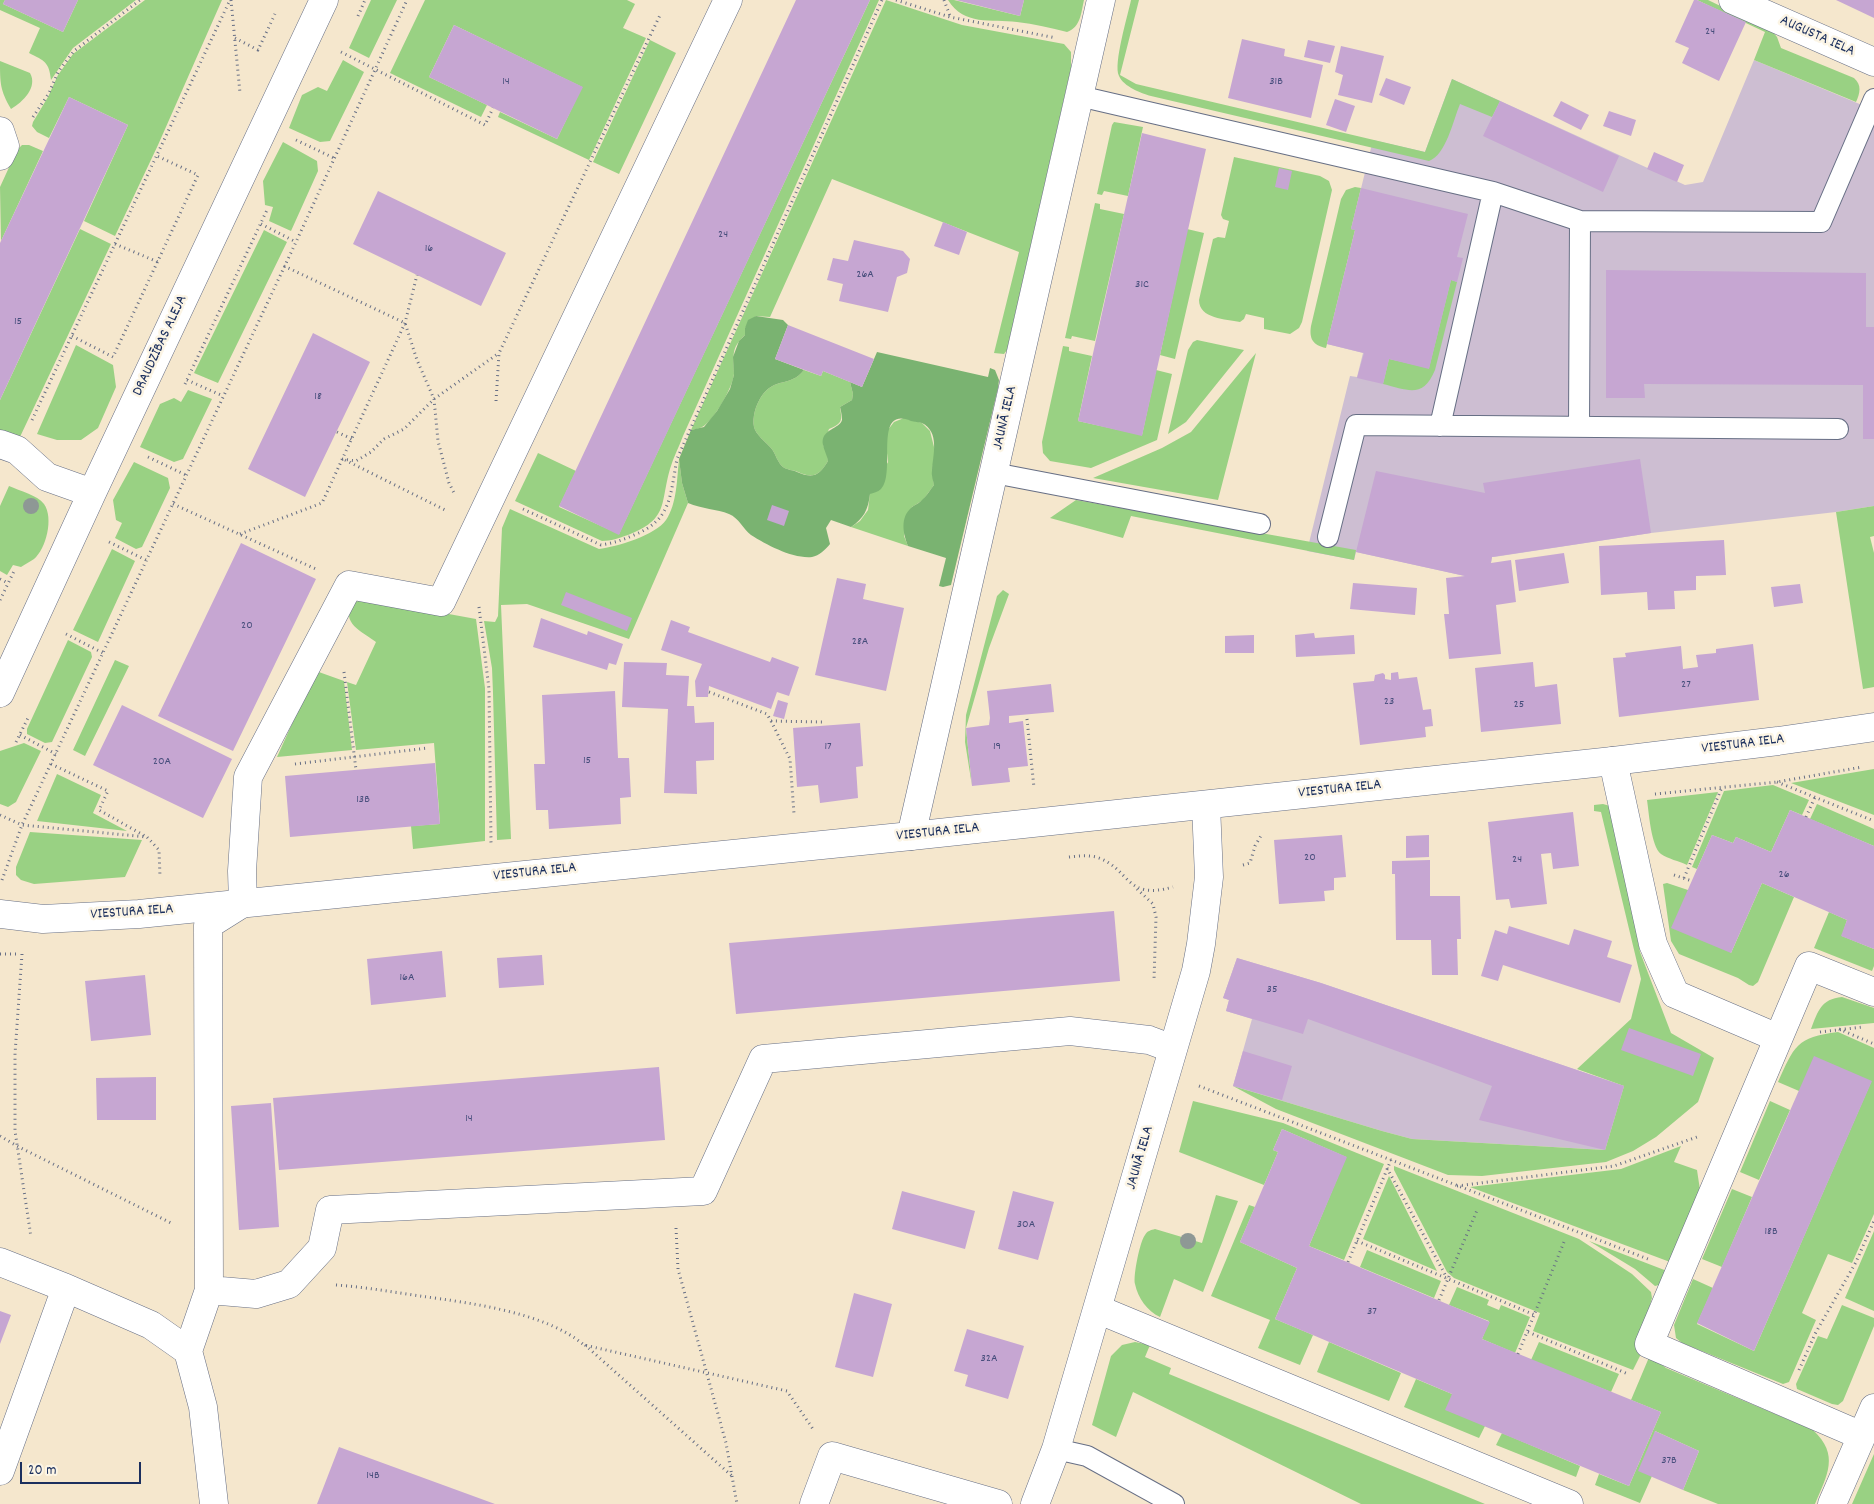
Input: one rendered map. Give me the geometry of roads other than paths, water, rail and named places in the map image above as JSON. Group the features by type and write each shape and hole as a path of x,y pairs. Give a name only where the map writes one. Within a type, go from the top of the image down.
{"street":[{"name":"DRAUDZĪBAS ALEJA","path":"0,693 324,0"},
{"path":"214,1504 203,1407 188,1351 209,1290 208,925 243,903 242,871 248,777 349,585 441,602 728,0"},
{"name":"JAUNĀ IELA","path":"911,836 1101,0"},
{"name":"AUGUSTA IELA","path":"1733,0 1874,62"},
{"path":"9,447 47,477 92,493"},
{"name":"VIESTURA IELA","path":"0,914 43,919 139,914 1206,805 1613,761 1874,727"},
{"path":"1613,761 1653,944 1674,994 1778,1038"},
{"name":"JAUNĀ IELA","path":"1035,1504 1056,1450 1196,971 1209,877 1206,805"},
{"path":"1862,1436 1649,1344 1809,966 1874,992"},
{"path":"209,1290 256,1294 289,1284 322,1248 330,1210 703,1191 763,1059 1070,1031 1149,1040 1170,1061"},
{"path":"0,1262 39,1276 151,1326 188,1351"},
{"path":"0,1471 66,1288"},
{"path":"1097,1309 1569,1504"},
{"path":"1832,1504 1874,1408"},
{"path":"814,1504 832,1456 998,1504"}],"lane":[{"path":"1079,96 1493,192 1580,221 1822,222 1874,99"},
{"path":"1440,426 1493,192"},
{"path":"1579,427 1580,221"},
{"path":"1328,537 1356,425 1838,429"},
{"path":"994,473 1260,524"},
{"path":"1056,1450 1087,1456 1174,1504"}]}
